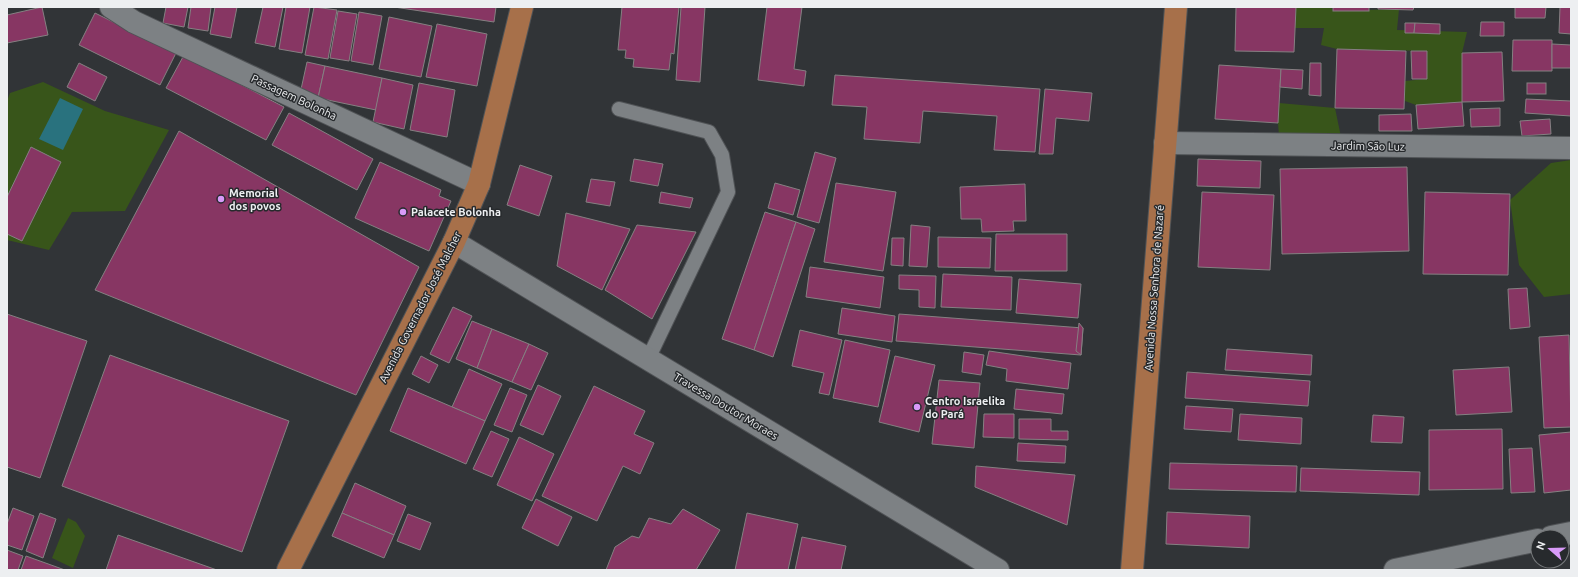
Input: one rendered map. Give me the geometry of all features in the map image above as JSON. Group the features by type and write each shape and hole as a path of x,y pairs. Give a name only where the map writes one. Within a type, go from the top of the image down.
{"main road":[{"name":"Avenida Governador José Malcher","path":"288,570 454,242 479,184 522,7"},
{"name":"Avenida Nossa Senhora de Nazaré","path":"1132,570 1176,7"}],"street":[{"name":"Passagem Bolonha","path":"111,7 134,22 479,184"},
{"name":"Jardim São Luz","path":"1165,143 1571,148"},
{"name":"Travessa Doutor Moraes","path":"454,242 998,570"},
{"path":"1395,570 1530,542"}],"lane":[{"path":"619,109 709,132 722,155 728,192 648,359"}],"green space":[{"path":"1296,7 1331,7 1333,11 1399,9 1397,30 1467,32 1462,53 1462,102 1416,105 1405,101 1405,81 1427,79 1427,51 1337,49 1321,45 1324,28 1295,28"},
{"path":"43,82 105,111 169,130 125,211 72,212 49,250 7,240 7,101 10,93"},
{"path":"1279,103 1335,108 1341,137 1279,136"},
{"path":"1571,160 1571,294 1544,297 1519,265 1510,200 1551,163"},
{"path":"68,518 76,522 85,536 73,568 52,558"}],"water":[{"path":"60,98 83,109 63,150 39,139"}],"building":[{"path":"42,7 48,35 7,43 7,15"},
{"path":"166,7 188,7 184,27 163,23"},
{"path":"191,7 211,7 208,31 188,28"},
{"path":"215,7 237,7 231,38 210,34"},
{"path":"263,7 283,7 275,47 255,43"},
{"path":"286,7 310,7 302,53 279,49"},
{"path":"314,7 337,10 328,59 305,55"},
{"path":"394,7 496,7 494,22"},
{"path":"622,7 679,7 674,54 671,53 669,70 633,67 634,59 625,58 626,50 618,50"},
{"path":"681,7 705,7 700,82 676,80"},
{"path":"767,7 802,7 794,69 806,71 804,86 758,80"},
{"path":"1236,7 1296,7 1294,52 1235,51"},
{"path":"1333,7 1369,7 1369,11 1333,11"},
{"path":"1378,7 1414,7 1413,10 1378,9"},
{"path":"1515,7 1546,7 1545,18 1515,18"},
{"path":"1560,7 1571,7 1571,34 1559,33"},
{"path":"338,11 357,14 349,61 330,58"},
{"path":"359,12 382,16 373,65 351,61"},
{"path":"95,13 176,53 160,85 79,45"},
{"path":"389,17 432,26 421,77 379,69"},
{"path":"1481,22 1504,22 1504,36 1480,36"},
{"path":"1405,23 1415,23 1414,33 1405,33"},
{"path":"1415,23 1440,24 1440,34 1414,33"},
{"path":"437,24 487,34 477,86 426,77"},
{"path":"1513,40 1552,40 1552,71 1512,71"},
{"path":"1552,44 1571,45 1571,68 1552,68"},
{"path":"1337,49 1406,51 1404,109 1335,108"},
{"path":"1411,51 1427,51 1427,79 1412,79"},
{"path":"1502,52 1504,101 1462,102 1462,53"},
{"path":"184,55 284,107 266,140 166,88"},
{"path":"307,62 325,66 318,98 300,94"},
{"path":"79,63 107,77 95,101 67,87"},
{"path":"1310,63 1321,63 1321,96 1309,95"},
{"path":"1219,65 1281,69 1278,123 1215,119"},
{"path":"325,66 382,78 376,110 318,98"},
{"path":"1281,69 1303,70 1302,89 1280,87"},
{"path":"835,75 1040,89 1035,152 994,150 997,116 923,111 920,143 864,139 867,107 832,105"},
{"path":"382,78 413,85 404,129 373,122"},
{"path":"419,83 455,90 447,137 410,130"},
{"path":"1527,83 1546,83 1546,94 1527,94"},
{"path":"1045,89 1092,93 1089,121 1056,118 1053,154 1039,154"},
{"path":"1526,99 1571,101 1571,116 1525,113"},
{"path":"1462,102 1464,126 1418,129 1416,105"},
{"path":"1500,108 1500,126 1471,127 1470,109"},
{"path":"289,113 373,159 357,190 272,145"},
{"path":"1411,114 1412,131 1379,131 1379,115"},
{"path":"1550,119 1551,134 1522,136 1520,121"},
{"name":"Memorial dos povos","path":"179,131 419,267 356,395 95,290"},
{"path":"31,147 61,162 22,241 7,234 7,197"},
{"path":"815,152 836,158 819,223 797,217"},
{"path":"634,159 663,164 658,186 630,181"},
{"path":"1198,159 1261,161 1260,188 1197,186"},
{"name":"Palacete Bolonha","path":"380,162 441,190 439,196 451,201 429,251 355,218"},
{"path":"520,165 552,176 539,216 507,205"},
{"path":"1407,167 1409,251 1282,254 1280,169"},
{"path":"591,179 615,182 610,206 586,202"},
{"path":"775,183 800,190 793,215 768,208"},
{"path":"836,183 896,192 883,271 824,262"},
{"path":"1025,184 1026,221 1013,221 1014,231 982,232 981,219 961,219 960,187"},
{"path":"661,192 693,198 690,208 659,203"},
{"path":"1202,192 1274,195 1270,270 1198,267"},
{"path":"1425,192 1510,194 1508,275 1423,274"},
{"path":"765,212 796,222 754,350 722,339"},
{"path":"566,213 630,229 602,290 557,266"},
{"path":"796,222 815,229 773,357 754,350"},
{"path":"637,225 696,232 652,319 605,290"},
{"path":"911,225 930,227 927,267 909,266"},
{"path":"996,234 1067,234 1067,271 995,271"},
{"path":"938,237 991,238 990,268 938,267"},
{"path":"892,238 904,238 903,266 891,265"},
{"path":"810,267 884,277 880,308 806,297"},
{"path":"943,274 1012,277 1011,310 941,307"},
{"path":"899,275 936,276 935,308 919,307 919,290 899,289"},
{"path":"1019,279 1081,284 1078,318 1016,313"},
{"path":"1527,288 1530,327 1510,329 1508,289"},
{"path":"453,307 472,316 449,363 430,354"},
{"path":"842,308 895,316 892,342 838,334"},
{"path":"7,314 87,341 40,478 7,467"},
{"path":"899,314 1083,328 1081,355 896,341"},
{"path":"472,321 492,329 477,368 456,359"},
{"path":"1079,323 1083,328 1081,355 1076,351"},
{"path":"492,329 529,344 512,382 477,368"},
{"path":"800,330 842,340 829,395 819,393 824,373 792,366"},
{"path":"1569,335 1571,427 1544,428 1539,337"},
{"path":"845,340 890,350 878,407 833,398"},
{"path":"529,344 548,353 531,390 512,382"},
{"path":"1227,349 1312,355 1311,375 1225,370"},
{"path":"989,351 1071,363 1068,389 1006,381 1007,369 986,365"},
{"path":"964,352 984,355 981,375 962,372"},
{"path":"110,355 289,421 242,552 62,486"},
{"path":"421,356 438,365 429,383 412,374"},
{"path":"895,356 935,365 919,432 879,422"},
{"path":"1509,367 1512,412 1456,415 1453,370"},
{"path":"469,369 502,384 485,421 452,407"},
{"path":"1187,372 1310,381 1308,406 1185,398"},
{"path":"939,380 980,383 974,448 932,444"},
{"path":"538,385 561,396 543,435 520,425"},
{"path":"594,386 645,411 634,434 654,443 640,474 623,466 597,521 542,496"},
{"path":"408,388 485,421 466,464 390,431"},
{"path":"510,388 527,395 512,432 494,425"},
{"path":"1016,389 1064,394 1062,414 1014,409"},
{"path":"1186,406 1233,409 1231,432 1184,429"},
{"path":"984,414 1014,414 1014,438 983,437"},
{"path":"1240,414 1302,418 1301,444 1238,440"},
{"path":"1373,415 1404,417 1402,443 1371,442"},
{"path":"1019,419 1051,419 1051,431 1068,431 1068,440 1019,439"},
{"path":"1502,429 1503,489 1429,490 1429,430"},
{"path":"491,431 509,439 492,477 473,469"},
{"path":"1571,432 1571,490 1544,493 1539,435"},
{"path":"519,437 554,454 532,501 497,485"},
{"path":"1018,443 1066,446 1065,463 1017,461"},
{"path":"1532,448 1535,492 1511,493 1509,449"},
{"path":"1170,463 1297,466 1296,492 1169,489"},
{"path":"976,466 1075,475 1067,525 975,487"},
{"path":"1301,468 1420,472 1419,495 1300,491"},
{"path":"355,483 406,506 394,535 342,513"},
{"path":"536,499 572,517 558,546 522,528"},
{"path":"13,508 34,516 22,550 7,545 7,524"},
{"path":"683,509 720,530 696,570 606,570 615,547 632,536 639,538 649,518 671,524"},
{"path":"1167,512 1250,516 1249,548 1166,544"},
{"path":"40,513 56,519 43,558 26,551"},
{"path":"342,513 394,535 384,558 332,536"},
{"path":"747,513 798,524 788,570 735,570"},
{"path":"408,514 431,523 420,550 397,541"},
{"path":"118,535 217,570 106,570"},
{"path":"802,537 846,546 841,570 795,570"},
{"path":"7,550 23,556 18,570 7,570"},
{"path":"26,556 65,570 21,570"}],"place":[{"name":"Memorial dos povos","path":"221,199"},
{"name":"Palacete Bolonha","path":"403,212"},
{"name":"Centro Israelita do Pará","path":"917,407"}]}
